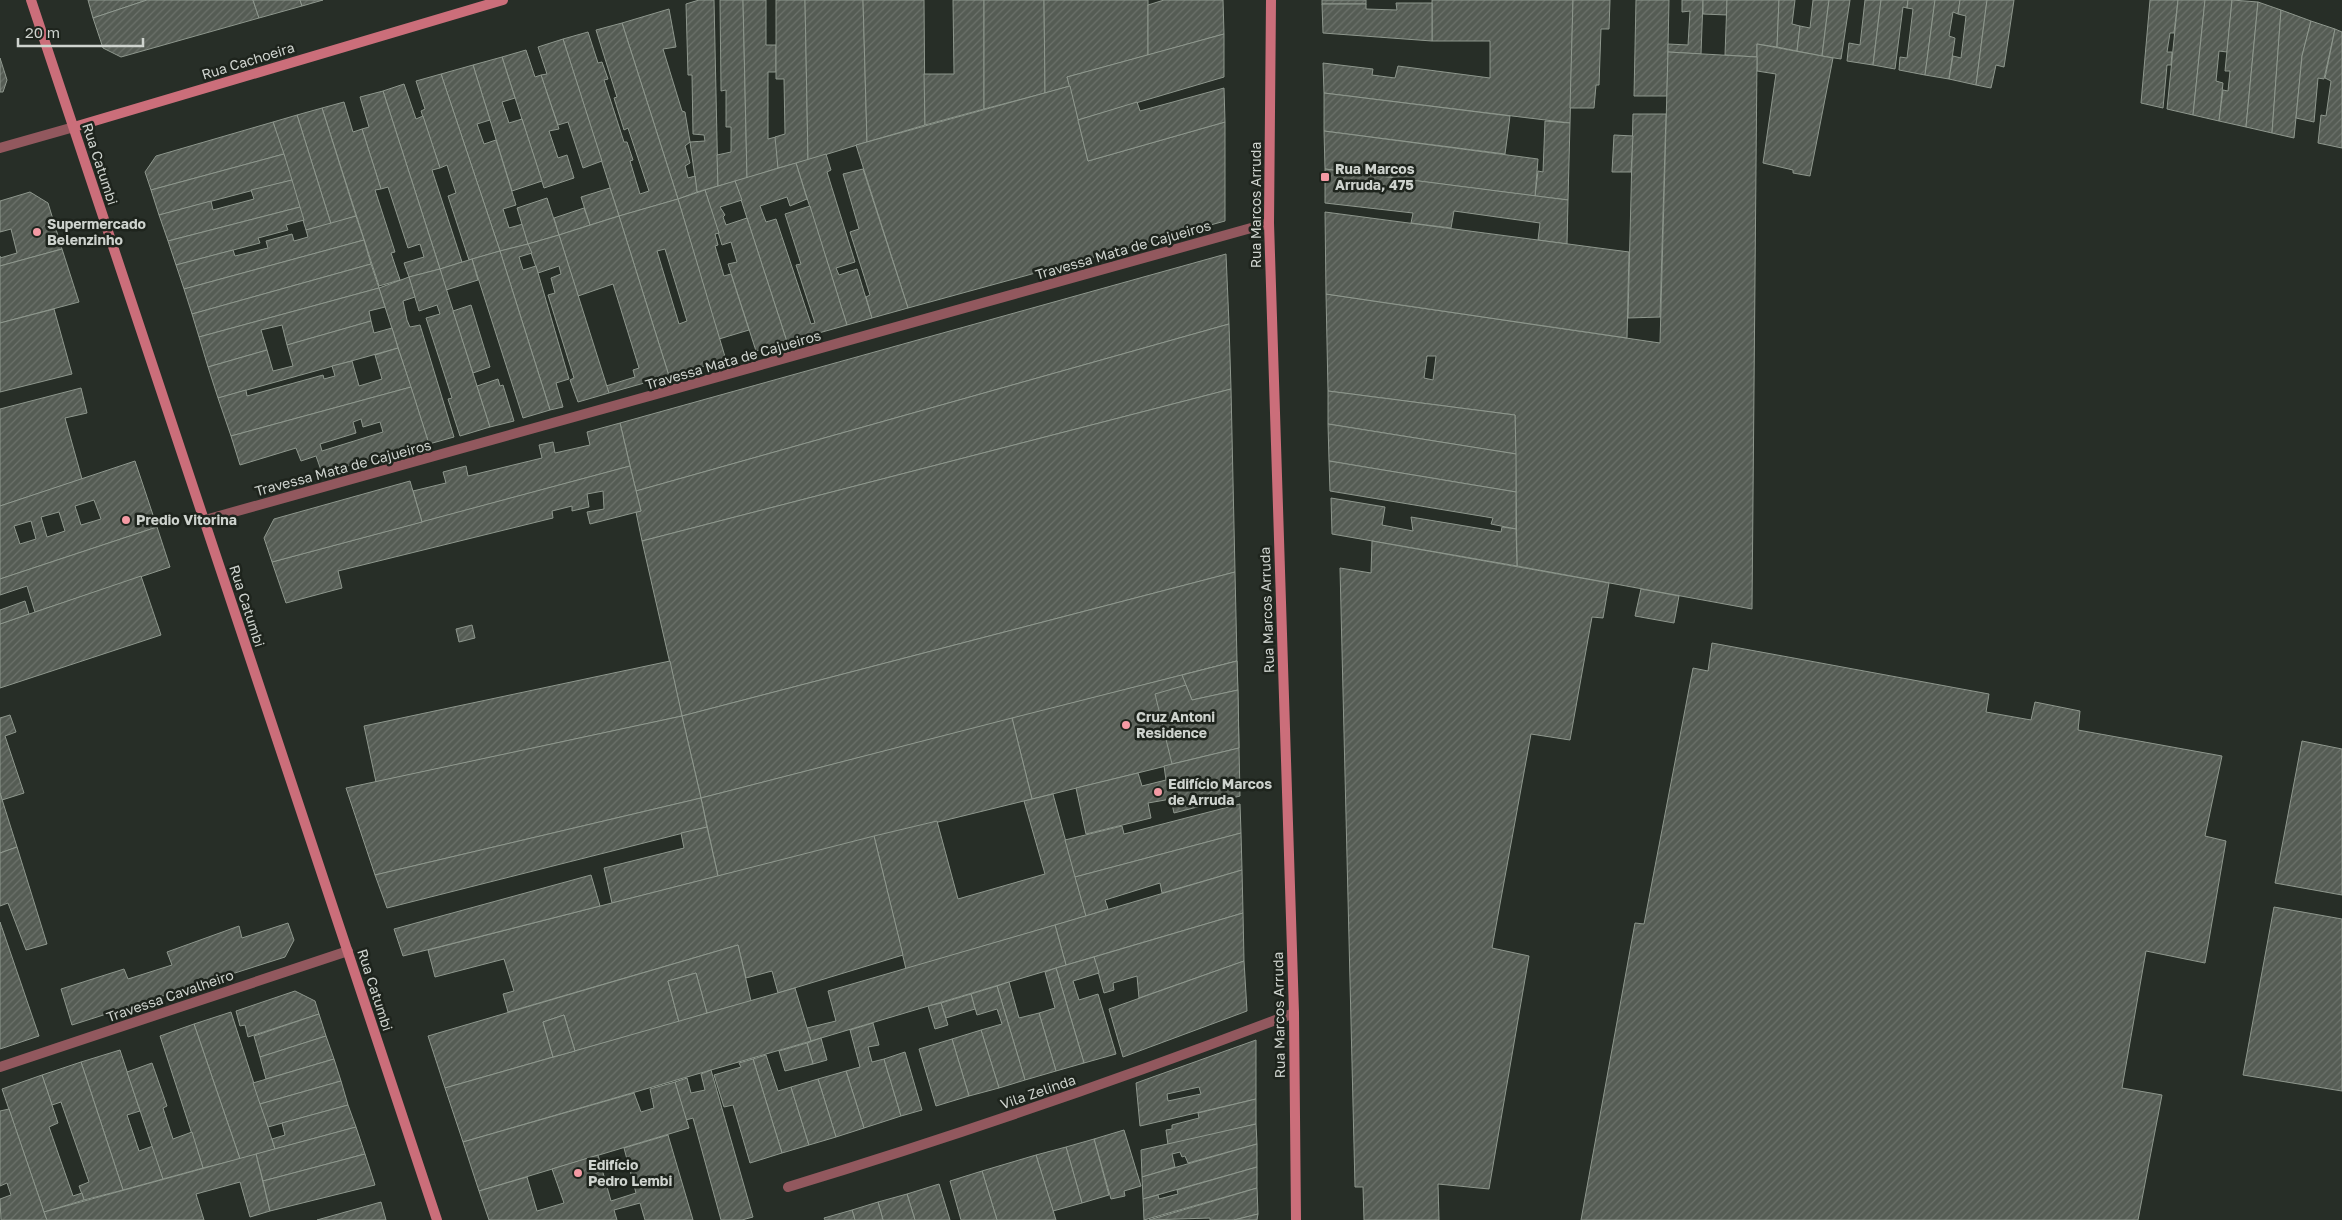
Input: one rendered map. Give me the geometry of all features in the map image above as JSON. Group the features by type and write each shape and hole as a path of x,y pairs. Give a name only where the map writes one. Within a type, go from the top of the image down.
{"main road":[{"name":"Rua Catumbi","path":"31,0 437,1220"},
{"name":"Rua Cachoeira","path":"74,127 503,0"},
{"name":"Rua Marcos Arruda","path":"1271,0 1269,223 1294,1013 1296,1220"}],"street":[{"name":"Rua Cachoeira","path":"0,148 74,127"},
{"name":"Travessa Mata de Cajueiros","path":"205,520 1269,223"},
{"name":"Travessa Cavalheiro","path":"0,1067 348,951"},
{"name":"Vila Zelinda","path":"788,1187 906,1151 1087,1090 1294,1013"}],"building":[{"path":"88,0 147,0 93,18"},
{"path":"147,0 253,0 259,18 121,57 103,48 93,18"},
{"path":"253,0 300,0 302,6 259,18"},
{"path":"300,0 323,0 302,6"},
{"path":"699,0 714,0 718,186 697,192 690,142 705,141 704,135 693,134 692,75 688,75 686,4"},
{"path":"720,0 743,0 747,178 718,186 717,155 731,152 731,127 726,127 726,90 721,91"},
{"path":"743,0 766,0 766,45 776,45 776,72 768,72 768,139 776,137 778,168 747,178"},
{"path":"776,0 805,0 808,160 778,168 775,137 785,134 784,79 776,79"},
{"path":"805,0 863,0 867,142 808,160"},
{"path":"863,0 924,0 925,125 867,142"},
{"path":"953,0 984,0 984,109 925,125 924,74 954,74"},
{"path":"984,0 1044,0 1045,93 984,109"},
{"path":"1044,0 1148,0 1148,55 1067,77 1070,86 1045,93"},
{"path":"1164,0 1223,0 1224,34 1148,55 1148,5"},
{"path":"1322,0 1366,0 1366,4 1322,4"},
{"path":"1432,0 1573,0 1570,123 1324,93 1323,63 1373,69 1372,75 1395,78 1398,66 1490,78 1490,41 1432,41"},
{"path":"1573,0 1610,0 1609,29 1601,29 1599,85 1596,85 1594,108 1570,108"},
{"path":"1636,0 1669,0 1667,96 1634,96"},
{"path":"1682,0 1703,0 1701,54 1668,52 1668,44 1688,45 1690,11 1682,12"},
{"path":"1703,0 1727,0 1727,15 1703,14"},
{"path":"1727,0 1779,0 1777,47 1757,44 1757,57 1725,55"},
{"path":"1779,0 1795,0 1792,24 1800,26 1797,51 1777,47"},
{"path":"1813,0 1829,0 1822,56 1797,51 1800,26 1810,28"},
{"path":"1829,0 1850,0 1841,59 1822,56"},
{"path":"1865,0 1881,0 1873,65 1847,61 1849,43 1860,45"},
{"path":"1881,0 1908,0 1907,8 1903,7 1895,69 1873,65"},
{"path":"1908,0 1935,0 1925,75 1899,70 1900,57 1907,58 1913,9 1907,8"},
{"path":"1935,0 1960,0 1958,14 1953,12 1949,36 1955,38 1949,79 1925,75"},
{"path":"1960,0 1987,0 1976,85 1949,79 1953,56 1961,58 1966,16 1958,14"},
{"path":"1987,0 2014,0 2004,67 1996,65 1991,88 1976,85"},
{"path":"2150,0 2178,0 2174,33 2170,33 2167,52 2172,52 2171,65 2167,65 2163,108 2141,103"},
{"path":"2178,0 2205,0 2193,115 2167,109"},
{"path":"2205,0 2232,0 2227,52 2219,51 2216,81 2223,83 2219,121 2193,115"},
{"path":"2232,0 2258,2 2246,127 2219,121 2223,90 2228,91 2230,71 2225,71"},
{"path":"2258,2 2281,10 2272,133 2246,127"},
{"path":"1396,3 1432,3 1432,41 1323,33 1322,4 1366,4 1366,9 1397,10"},
{"path":"669,9 676,47 663,49 682,111 685,112 690,142 685,146 690,163 685,166 688,178 695,176 697,192 678,199 622,23"},
{"path":"2281,10 2311,21 2302,56 2294,138 2272,133"},
{"path":"2311,21 2335,29 2324,79 2318,78 2314,122 2296,118 2302,56"},
{"path":"622,23 678,199 619,216 563,39 588,32 598,63 602,62 608,79 604,80 624,142 627,142 633,160 630,161 640,194 649,191 628,128 624,130 614,98 617,97 596,30"},
{"path":"2335,29 2342,32 2342,148 2318,143 2321,115 2326,116 2331,81 2325,78"},
{"path":"1224,34 1224,77 1078,120 1067,77"},
{"path":"563,39 602,161 583,168 568,122 558,125 541,75 547,74 538,47"},
{"path":"1757,44 1833,58 1810,176 1793,173 1793,170 1763,163 1776,74 1757,71"},
{"path":"526,50 535,77 541,75 559,129 549,131 558,158 567,155 574,178 544,188 502,57"},
{"path":"1668,52 1757,57 1752,609 1517,566 1515,415 1328,391 1326,294 1660,343","holes":["1427,356 1436,356 1433,380 1424,378"]},
{"path":"502,57 515,98 502,102 509,123 522,119 542,181 512,191 473,65"},
{"path":"0,58 7,80 3,92 0,92"},
{"path":"473,65 490,120 477,124 484,144 496,140 516,205 503,209 509,228 523,224 528,244 500,251 441,74"},
{"path":"441,74 500,251 469,260 448,196 456,193 447,165 440,168 421,111 425,109 416,81"},
{"path":"404,84 416,119 423,116 440,168 432,170 462,262 440,269 383,91"},
{"path":"1070,86 1088,161 1225,122 1225,221 908,308 856,145"},
{"path":"1224,88 1225,122 1088,161 1078,120 1137,102 1140,111"},
{"path":"383,91 440,269 409,277 404,263 424,257 420,244 408,248 388,187 381,189 362,129 369,127 360,97"},
{"path":"1324,93 1510,116 1505,154 1324,131"},
{"path":"344,102 353,132 362,129 381,189 375,190 395,252 391,253 400,280 379,286 322,108"},
{"path":"322,108 356,216 331,224 297,115"},
{"path":"1633,114 1666,114 1660,317 1628,318"},
{"path":"297,115 331,224 306,230 273,122"},
{"path":"1545,121 1570,123 1568,200 1535,196 1538,171 1543,172"},
{"path":"273,122 284,154 151,190 145,172 156,156"},
{"path":"1324,131 1538,159 1535,196 1325,169"},
{"path":"1614,135 1633,136 1631,172 1612,172"},
{"path":"284,154 292,180 159,215 151,190"},
{"path":"826,154 831,170 827,172 855,262 836,268 839,275 857,269 872,318 847,325 796,163"},
{"path":"796,163 807,199 790,206 787,197 760,206 766,222 776,219 811,324 815,323 796,265 801,264 785,214 810,206 847,325 787,342 735,181"},
{"path":"863,169 908,308 872,318 866,297 870,295 850,232 859,229 843,174"},
{"path":"1325,169 1568,200 1567,244 1538,240 1540,223 1454,211 1451,228 1411,223 1413,213 1325,203"},
{"path":"292,180 300,207 168,241 159,215 211,201 213,210 254,199 251,190"},
{"path":"735,181 742,200 720,207 725,215 723,217 726,225 747,218 787,342 756,351 728,264 737,262 731,242 722,245 705,190"},
{"path":"610,188 619,216 590,225 581,197"},
{"path":"705,190 719,233 715,234 718,245 715,246 724,276 731,274 749,330 719,339 678,199"},
{"path":"30,192 48,203 62,249 0,266 0,258 17,253 11,229 0,232 0,201"},
{"path":"547,198 559,235 528,244 517,208"},
{"path":"678,199 726,360 669,376 619,216","holes":["665,249 687,321 679,324 657,251"]},
{"path":"300,207 304,220 286,225 288,230 258,238 260,243 176,265 168,241"},
{"path":"584,208 590,225 559,235 554,218"},
{"path":"1325,212 1629,252 1627,338 1326,294"},
{"path":"356,216 364,240 184,289 176,265 233,250 235,256 268,248 266,241 292,234 294,241 308,237 306,230"},
{"path":"619,216 669,376 609,393 606,386 635,377 633,370 639,368 613,284 578,296 559,235"},
{"path":"559,235 609,393 578,402 570,380 574,378 548,295 555,293 551,278 561,274 559,266 538,273 528,244"},
{"path":"364,240 371,264 192,314 184,289"},
{"path":"528,244 532,253 519,257 523,270 536,266 569,379 556,383 563,407 550,410 500,251"},
{"path":"62,249 79,302 0,323 0,266"},
{"path":"500,251 550,410 523,418 472,259"},
{"path":"1226,254 1229,324 636,491 620,423"},
{"path":"472,259 478,280 446,290 440,269"},
{"path":"371,264 379,288 199,337 192,314"},
{"path":"440,269 490,427 460,436 448,399 452,398 426,318 440,314 437,305 419,311 409,277"},
{"path":"409,277 415,297 403,301 407,320 410,327 420,325 454,437 429,444 379,288"},
{"path":"379,288 385,307 369,311 371,321 287,345 282,325 261,330 267,350 208,367 199,337"},
{"path":"471,305 490,367 473,373 453,311"},
{"path":"54,309 72,374 0,392 0,323"},
{"path":"371,321 374,333 392,328 398,348 218,398 208,367 267,350 273,371 293,366 287,345"},
{"path":"1229,324 1231,389 642,541 636,512 641,511 636,491"},
{"path":"398,348 411,387 231,436 218,398 246,390 247,396 323,375 324,379 335,376 332,366 352,361 359,386 382,379 375,355"},
{"path":"498,379 500,386 503,385 514,421 490,427 477,386"},
{"path":"411,387 429,444 322,473 316,456 301,461 296,448 240,465 231,436","holes":["361,419 363,427 380,422 383,432 322,451 320,444 356,433 353,422"]},
{"path":"81,388 87,413 65,418 82,479 0,506 0,409"},
{"path":"1231,389 1235,572 682,716 642,541"},
{"path":"1328,391 1515,415 1516,454 1328,424"},
{"path":"620,423 630,466 422,522 413,491 446,483 443,472 466,466 468,476 542,458 539,445 553,442 555,453 590,445 587,432"},
{"path":"1328,424 1516,454 1516,492 1329,461"},
{"name":"Predio Vitorina","path":"135,461 157,527 0,579 0,506","holes":["94,500 101,519 81,525 75,506","59,512 65,531 47,537 41,517","31,521 36,539 20,544 14,526"]},
{"path":"1329,461 1516,492 1516,529 1491,524 1493,518 1330,491"},
{"path":"630,466 641,511 590,524 587,512 604,509 603,491 587,494 589,507 572,511 572,506 552,511 553,518 338,571 342,588 286,603 272,562"},
{"path":"410,481 422,522 272,562 264,538 274,519"},
{"path":"1331,498 1385,507 1382,525 1413,531 1411,517 1501,532 1502,527 1516,529 1517,566 1332,534"},
{"path":"157,527 170,567 35,612 27,586 0,595 0,579"},
{"path":"1372,541 1609,583 1603,618 1592,617 1570,740 1531,734 1492,948 1529,956 1489,1189 1438,1184 1439,1220 1364,1220 1363,1187 1355,1187 1340,568 1371,573"},
{"path":"1235,572 1237,661 701,798 682,716"},
{"path":"141,576 161,635 0,688 0,624"},
{"path":"1641,589 1679,596 1674,623 1635,616"},
{"path":"25,601 29,614 0,624 0,610"},
{"path":"472,625 475,638 459,642 456,629"},
{"path":"1712,643 1989,694 1986,712 2031,720 2035,702 2080,711 2078,730 2222,756 2205,836 2226,841 2205,963 2146,951 2122,1088 2162,1095 2138,1220 1581,1220 1635,923 1644,924 1693,668 1708,671"},
{"path":"670,661 682,716 376,782 364,726"},
{"name":"Cruz Antoni Residence","path":"1237,661 1239,748 1032,799 1012,718"},
{"path":"1237,661 1238,690 1192,700 1182,675"},
{"path":"1186,685 1192,700 1238,690 1239,748 1172,764 1155,694"},
{"path":"10,715 16,732 5,736 24,793 2,800 0,793 0,718"},
{"path":"682,716 701,798 375,875 346,788"},
{"path":"1012,718 1032,799 718,876 701,798"},
{"path":"2302,741 2342,749 2342,895 2275,883"},
{"name":"Edifício Marcos de Arruda","path":"1239,748 1240,796 1174,813 1171,799 1148,803 1151,818 1086,834 1076,788 1138,773 1142,786 1166,780 1164,766"},
{"path":"0,793 17,847 0,853"},
{"path":"1053,794 1086,916 906,969 874,836 937,821 958,899 1045,874 1024,801"},
{"path":"701,798 707,827 387,908 375,875"},
{"path":"1240,804 1241,833 1075,877 1065,840 1122,826 1124,834"},
{"path":"707,827 718,876 612,903 604,868 684,848 681,833"},
{"path":"1241,833 1242,870 1162,893 1160,883 1105,900 1108,909 1086,916 1075,877"},
{"path":"874,836 903,955 778,993 772,971 746,978 738,945 508,1012 503,994 514,991 504,959 435,977 428,950"},
{"path":"17,847 47,944 26,950 8,903 0,906 0,853"},
{"path":"1242,870 1243,913 1066,965 1055,925"},
{"path":"591,875 600,906 403,956 394,929"},
{"path":"2274,907 2342,919 2342,1091 2243,1075"},
{"path":"1243,913 1244,961 1139,998 1137,976 1113,983 1114,990 1104,993 1094,957"},
{"path":"0,922 39,1036 0,1049"},
{"path":"288,923 294,940 285,957 72,1025 61,989 124,969 128,979 172,965 167,952 239,926 242,938"},
{"path":"1055,925 1066,965 811,1041 807,1028 836,1021 828,991"},
{"path":"738,945 751,1001 707,1013 696,973 668,981 679,1022 575,1051 564,1015 543,1022 553,1057 445,1088 428,1036"},
{"path":"1094,957 1099,973 1073,981 1079,1000 1098,994 1116,1054 1084,1063 1056,968"},
{"path":"1244,961 1247,1011 1123,1057 1109,1009"},
{"path":"1056,968 1084,1063 1056,1071 1039,1013 1055,1008 1045,972"},
{"path":"696,973 707,1013 679,1022 668,981"},
{"path":"1009,982 1019,1018 1039,1013 1056,1071 1025,1080 997,986"},
{"path":"997,986 1025,1080 999,1088 981,1030 1002,1024 997,1009 977,1015 971,994"},
{"path":"795,988 811,1041 463,1142 445,1088"},
{"path":"295,991 315,1001 319,1014 248,1037 245,1025 240,1026 236,1011"},
{"path":"971,994 975,1009 946,1018 941,1003"},
{"path":"941,1003 948,1025 935,1029 928,1006"},
{"path":"231,1012 275,1149 240,1159 194,1024"},
{"path":"319,1014 326,1036 260,1057 254,1036"},
{"path":"564,1015 575,1051 553,1057 543,1022"},
{"path":"873,1023 879,1045 868,1047 872,1062 884,1059 901,1116 864,1128 846,1071 860,1067 850,1030"},
{"path":"194,1024 240,1159 203,1168 160,1036"},
{"path":"981,1030 999,1088 969,1096 952,1039"},
{"path":"326,1036 334,1059 266,1079 260,1057"},
{"path":"821,1038 827,1060 813,1064 807,1043"},
{"path":"952,1039 969,1096 936,1106 919,1049"},
{"path":"1256,1040 1256,1099 1140,1126 1136,1083","holes":["1199,1087 1201,1094 1168,1101 1167,1094"]},
{"path":"807,1043 813,1064 785,1071 779,1051"},
{"path":"120,1050 140,1111 127,1115 139,1151 153,1146 163,1179 123,1190 81,1062"},
{"path":"905,1052 922,1110 901,1116 884,1059"},
{"path":"766,1055 778,1091 791,1087 809,1145 782,1153 753,1059"},
{"path":"334,1059 341,1081 260,1104 253,1083"},
{"path":"753,1059 782,1153 750,1163 733,1105 724,1107 714,1075 741,1067 739,1063"},
{"path":"81,1062 123,1190 84,1200 79,1186 89,1182 61,1102 52,1105 42,1075"},
{"path":"152,1063 167,1106 163,1108 173,1139 192,1132 203,1168 163,1179 127,1072"},
{"path":"711,1070 753,1217 742,1220 721,1220 693,1118 686,1120 675,1082 687,1078 691,1093 705,1090 701,1074"},
{"path":"846,1071 864,1128 836,1137 818,1079"},
{"path":"42,1075 58,1123 49,1127 73,1196 82,1193 84,1200 44,1212 2,1089"},
{"path":"818,1079 836,1137 809,1145 791,1087"},
{"path":"341,1081 348,1105 268,1127 260,1104"},
{"path":"675,1082 689,1128 479,1191 463,1142 634,1093 641,1112 654,1108 650,1089"},
{"path":"1256,1099 1256,1124 1168,1145 1166,1130 1172,1129 1172,1125 1199,1118 1198,1113"},
{"path":"348,1105 356,1127 275,1149 272,1139 285,1135 282,1123"},
{"path":"9,1109 47,1220 1,1220 0,1199 11,1195 7,1183 0,1186 0,1111"},
{"path":"1256,1124 1257,1144 1188,1163 1185,1156 1182,1157 1180,1152 1172,1154 1175,1167 1142,1177 1141,1150"},
{"path":"356,1127 365,1154 263,1181 256,1154"},
{"path":"1124,1130 1141,1186 1124,1191 1125,1196 1111,1199 1094,1139"},
{"name":"Edifício Pedro Lembi","path":"668,1135 693,1220 645,1220 640,1203 614,1210 617,1220 489,1220 479,1191 527,1177 537,1211 564,1203 552,1169 598,1155 611,1201 636,1193 624,1148"},
{"path":"1094,1139 1109,1195 1082,1203 1066,1147"},
{"path":"1257,1144 1257,1167 1143,1199 1142,1177"},
{"path":"1066,1147 1082,1203 1053,1211 1036,1155"},
{"path":"256,1154 270,1211 250,1217 240,1182 196,1194 204,1220 47,1220 44,1212"},
{"path":"365,1154 375,1185 270,1211 263,1181"},
{"path":"1036,1155 1056,1220 997,1220 982,1171"},
{"path":"1257,1167 1257,1188 1144,1220 1143,1199 1158,1195 1159,1199 1178,1194 1177,1190"},
{"path":"982,1171 997,1220 961,1220 950,1181"},
{"path":"939,1184 950,1220 915,1220 907,1194"},
{"path":"1257,1188 1258,1214 1234,1220 1210,1220 1210,1218 1149,1220"},
{"path":"907,1194 915,1220 883,1220 878,1202"},
{"path":"381,1202 386,1220 317,1220"},
{"path":"878,1202 883,1220 855,1220 852,1210"},
{"path":"852,1210 855,1220 825,1220 824,1218"},
{"path":"1258,1214 1257,1220 1234,1220"}],"place":[{"name":"Rua Marcos Arruda, 475","path":"1325,177"},
{"name":"Supermercado Belenzinho","path":"37,232"},
{"name":"Predio Vitorina","path":"126,520"},
{"name":"Cruz Antoni Residence","path":"1126,725"},
{"name":"Edifício Marcos de Arruda","path":"1158,792"},
{"name":"Edifício Pedro Lembi","path":"578,1173"}]}
